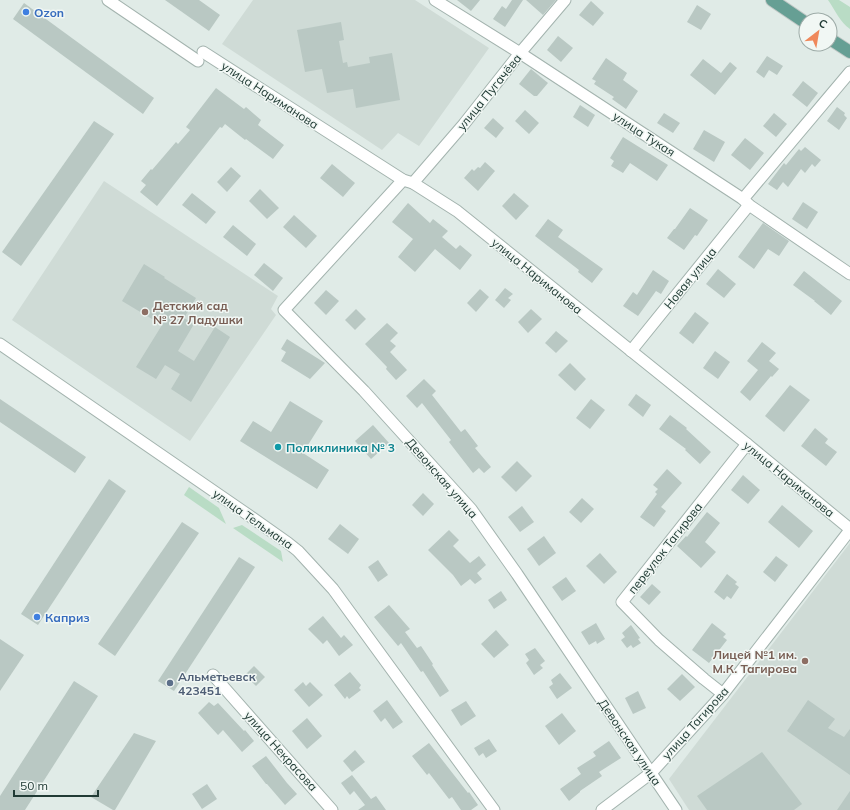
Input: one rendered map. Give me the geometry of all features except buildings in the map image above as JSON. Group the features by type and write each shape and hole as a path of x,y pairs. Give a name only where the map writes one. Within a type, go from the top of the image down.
{"main road":[{"path":"772,0 798,18"},
{"path":"838,44 850,52"}],"street":[{"name":"улица Нариманова","path":"108,0 457,211 747,444 850,529"},
{"name":"улица Тукая","path":"435,0 520,53 746,202 850,274"},
{"name":"улица Пугачёва","path":"408,182 464,124 520,53 565,0"},
{"name":"Новая улица","path":"631,352 746,202 850,72"},
{"name":"Девонская улица","path":"408,182 284,310 364,391 471,509 517,574 676,810"},
{"name":"улица Тельмана","path":"0,344 298,551 333,589 494,810"},
{"name":"переулок Тагирова","path":"723,694 659,640 622,602 747,444"},
{"name":"улица Тагирова","path":"602,810 651,773 723,694 850,529"},
{"name":"улица Некрасова","path":"213,675 332,810"}],"shaded area":[{"path":"253,0 415,0 489,48 419,146 398,133 382,150 222,44"},
{"name":"Детский сад № 27 Ладушки","path":"104,181 278,296 271,309 276,315 190,441 12,320"},
{"name":"Лицей №1 им. М.К. Тагирова","path":"850,543 850,810 689,810 669,779"}],"green space":[{"path":"828,0 839,0 850,7 850,29 840,19 838,12 836,12"},
{"path":"189,487 219,508 226,524 184,495"},
{"path":"242,525 281,551 283,562 233,528"}],"place":[{"name":"Ozon","path":"26,12"},
{"name":"Детский сад № 27 Ладушки","path":"145,312"},
{"name":"Поликлиника № 3","path":"278,447"},
{"name":"Каприз","path":"37,617"},
{"name":"Лицей №1 им. М.К. Тагирова","path":"805,661"},
{"name":"Альметьевск 423451","path":"170,683"}]}
